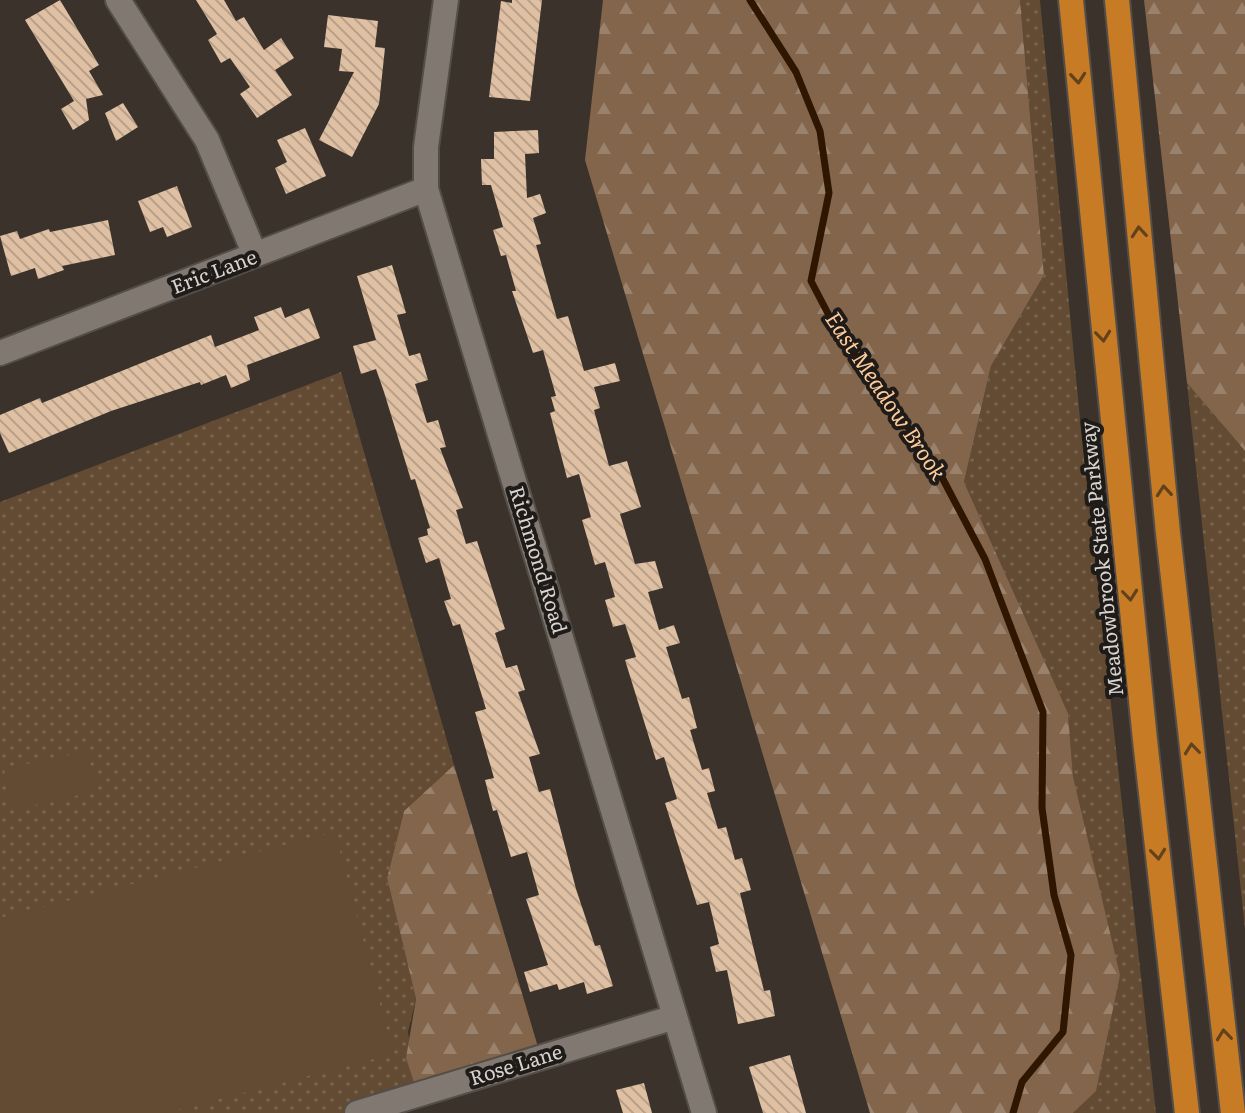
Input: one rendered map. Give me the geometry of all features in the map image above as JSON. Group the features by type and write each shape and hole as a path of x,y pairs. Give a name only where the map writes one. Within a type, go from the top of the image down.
{"highway":[{"name":"Meadowbrook State Parkway","path":"1071,0 1137,661 1187,1113"},
{"path":"1117,0 1168,533 1233,1113"}],"street":[{"path":"118,0 207,140 255,255"},
{"name":"Richmond Road","path":"446,0 426,147 426,189 704,1113"},
{"name":"Eric Lane","path":"0,353 426,189"},
{"name":"Rose Lane","path":"357,1113 421,1104 675,1017"}],"shaded area":[{"path":"1020,0 1040,0 1082,440 1156,1113 1073,1113 1096,1090 1068,713 964,482 991,366 1044,275"},
{"path":"341,372 454,765 404,811 387,878 416,999 408,1032 418,1095 357,1113 0,1113 0,502"},
{"path":"1187,383 1245,451 1245,929"},
{"path":"87,751 97,791 13,810 4,769"},
{"path":"335,832 393,1054 165,1113 0,1113 0,918"}],"green space":[{"path":"603,0 1020,0 1044,275 991,366 964,482 1068,713 1073,777 1120,975 1096,1091 1073,1113 870,1113 585,160"},
{"path":"1144,0 1245,0 1245,451 1187,383"},
{"path":"454,765 541,1057 418,1095 406,1058 416,999 387,878 404,811"}],"building":[{"path":"60,0 99,65 89,71 103,95 86,99 89,120 73,130 61,109 74,101 25,20"},
{"path":"196,0 224,0 236,21 244,17 264,50 281,38 294,58 275,70 292,95 257,118 240,94 250,87 230,58 221,63 208,40 217,34"},
{"path":"512,0 542,0 530,101 489,97 501,1 512,3"},
{"path":"328,15 378,21 375,47 385,48 379,104 352,157 319,140 354,72 339,71 342,49 324,47"},
{"path":"123,103 138,127 116,141 105,113"},
{"path":"305,128 326,176 286,194 275,168 287,162 277,140"},
{"path":"538,130 539,153 525,154 527,198 540,194 546,213 533,218 541,244 536,245 557,319 568,316 584,371 615,363 620,381 594,387 600,408 594,410 609,466 627,461 641,507 620,514 635,564 655,561 663,588 648,592 659,630 674,625 680,643 666,647 682,699 689,697 697,728 690,730 702,770 709,768 715,791 707,793 718,829 726,827 735,860 742,858 751,890 740,893 764,991 770,990 775,1016 738,1024 727,970 716,972 710,947 719,944 709,902 697,905 665,803 677,799 664,757 656,760 625,660 636,657 625,624 613,627 605,600 615,597 605,562 595,565 582,520 591,517 579,474 567,478 550,413 555,411 551,397 556,396 543,350 533,353 512,291 516,291 506,255 501,256 493,230 503,227 491,185 482,185 481,159 494,159 494,132"},
{"path":"177,186 192,227 167,237 163,227 150,232 138,201"},
{"path":"108,220 115,255 62,266 64,270 38,279 35,268 11,276 0,236 17,231 20,239 49,229 50,232"},
{"path":"392,265 406,313 397,315 409,356 420,353 428,380 415,384 427,423 438,420 446,447 440,448 463,508 456,510 466,544 477,541 505,629 495,633 506,668 517,665 525,690 518,692 540,754 529,757 539,792 550,789 576,889 595,946 600,945 613,986 587,994 584,982 559,990 557,984 530,992 524,972 548,965 526,899 539,895 527,852 511,857 497,810 493,811 485,780 494,778 475,712 486,709 460,624 453,626 444,601 451,599 439,558 426,563 418,538 428,535 427,529 430,528 415,479 411,480 376,369 361,374 353,346 376,340 357,276"},
{"path":"281,307 285,318 309,308 320,338 247,365 250,380 231,388 226,375 201,385 200,382 111,411 9,453 0,433 0,415 40,398 42,403 211,335 215,347 259,330 254,317"},
{"path":"790,1055 806,1113 763,1113 749,1067"},
{"path":"644,1083 652,1113 623,1113 616,1090"}],"waterway":[{"name":"East Meadow Brook","path":"750,0 796,72 820,131 829,193 811,281 835,327 936,466 985,559 1043,712 1042,808 1054,895 1071,955 1063,1032 1022,1082 1013,1113"}]}
